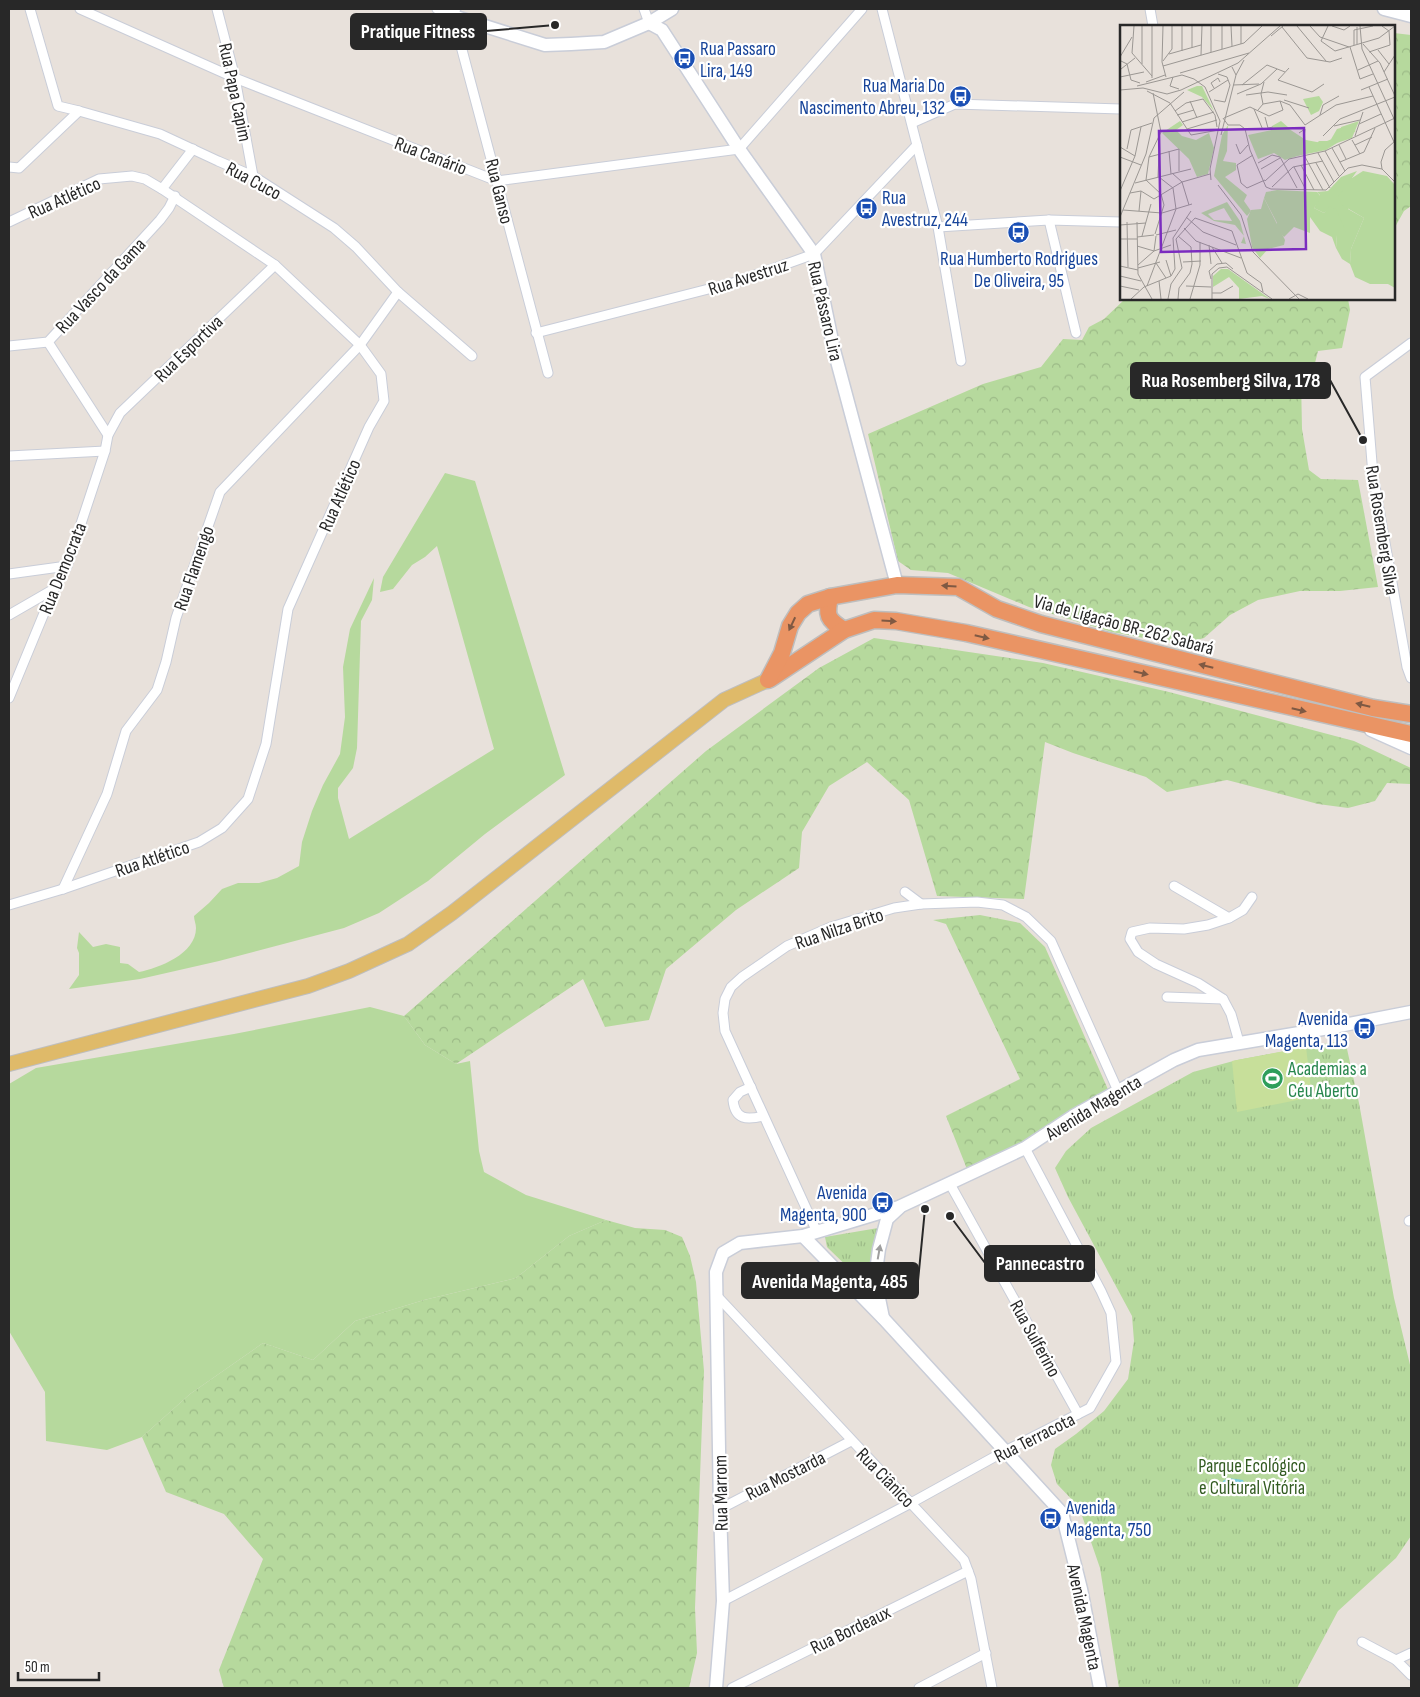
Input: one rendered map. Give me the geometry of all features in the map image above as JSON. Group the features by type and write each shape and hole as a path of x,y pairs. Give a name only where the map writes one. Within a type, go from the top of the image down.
{"highway":[{"name":"Via de Ligação BR-262 Sabará","path":"768,680 782,652 790,626 798,613 808,604 830,597 897,585 958,587 997,609 1041,624 1373,708 1411,714"},
{"path":"830,597 827,611 831,622 844,630"},
{"path":"768,680 844,630 874,620 896,621 966,633 1411,734"}],"main road":[{"path":"9,1064 308,986 349,971 408,944 452,913 724,700 768,680"}],"street":[{"name":"Rua Cuco","path":"30,9 58,106 160,134 254,176 334,228 356,247 398,292 472,356"},
{"name":"Rua Canário","path":"80,9 235,78 497,181 739,149"},
{"name":"Rua Papa Capim","path":"217,9 235,78 254,176"},
{"path":"437,9 454,12 545,44 604,42 649,23 672,9"},
{"path":"644,9 649,23"},
{"path":"739,149 862,9"},
{"path":"882,9 938,227 961,361"},
{"path":"1150,9 1154,25"},
{"path":"1384,9 1411,16"},
{"name":"Rua Ganso","path":"454,12 548,374"},
{"name":"Rua Pássaro Lira","path":"649,23 662,30 739,149 814,254 834,350 897,585"},
{"path":"912,123 955,104 1120,109"},
{"path":"9,167 19,168 79,112"},
{"name":"Rua Avestruz","path":"536,333 736,282 814,254 917,145"},
{"path":"162,189 193,149"},
{"name":"Rua Atlético","path":"9,222 99,179 132,176 144,179 175,196 275,265 360,345 381,374 384,401 369,428 288,609 266,744 248,799 222,828 200,842 63,889 9,905"},
{"name":"Rua Vasco da Gama","path":"9,346 48,342 160,220 175,196"},
{"path":"938,227 1049,220 1120,222"},
{"path":"1049,220 1076,334"},
{"name":"Rua Esportiva","path":"108,435 120,413 275,265"},
{"name":"Rua Flamengo","path":"63,889 107,794 126,731 157,690 166,662 176,618 220,492 360,345 398,292"},
{"path":"48,342 108,435"},
{"name":"Rua Rosemberg Silva","path":"1411,343 1366,377 1373,475 1411,678"},
{"name":"Rua Democrata","path":"9,698 54,588 67,566 105,452 108,435"},
{"path":"9,456 105,452"},
{"path":"9,574 67,566"},
{"path":"9,615 54,588"},
{"path":"1358,723 1411,748"},
{"path":"1174,886 1230,918"},
{"path":"905,892 921,904"},
{"path":"1238,1042 1231,1014 1223,999 1198,983 1156,964 1138,952 1130,940 1132,932 1150,928 1184,929 1208,925 1230,918 1243,910 1252,897"},
{"name":"Rua Nilza Brito","path":"817,1232 725,1031 723,1013 725,999 731,987 742,977 787,946 832,927 894,908 921,904 977,902 1003,905 1026,916 1051,941 1118,1091"},
{"path":"1167,997 1223,999"},
{"name":"Avenida Magenta","path":"882,1318 875,1279 879,1249 888,1219 901,1206 1026,1148 1075,1115 1174,1060 1198,1050 1411,1012"},
{"path":"751,1087 740,1092 733,1100 734,1111 740,1116 753,1118 764,1116"},
{"name":"Rua Terracota","path":"723,1601 911,1503 1005,1451 1090,1408 1116,1362 1111,1313 1026,1148"},
{"name":"Rua Sulferino","path":"950,1184 1078,1414"},
{"name":"Rua Marrom","path":"716,1688 723,1601 716,1272 723,1253 740,1243 803,1236 901,1206"},
{"name":"Avenida Magenta","path":"803,1236 858,1292 1062,1513 1081,1589 1100,1688"},
{"path":"858,1292 865,1294 872,1292 877,1287"},
{"name":"Rua Ciânico","path":"718,1297 964,1560 986,1653 992,1688"},
{"name":"Rua Mostarda","path":"720,1509 851,1441"},
{"name":"Rua Bordeaux","path":"732,1688 968,1571"},
{"path":"1362,1642 1396,1660 1411,1674"},
{"path":"1396,1660 1411,1652"},
{"path":"919,1688 986,1653"}],"green space":[{"path":"1395,33 1411,35 1411,206 1404,211 1395,227"},
{"path":"1124,300 1348,300 1350,310 1342,348 1318,351 1312,375 1301,379 1302,429 1309,470 1321,479 1358,480 1378,587 1340,591 1300,591 1258,600 1230,615 1204,638 1181,645 1112,632 1029,607 948,573 911,570 898,561 868,434 983,384 1041,367 1063,339 1082,340 1089,327 1104,319"},
{"path":"445,473 475,481 565,775 485,834 428,881 379,913 344,928 219,961 140,979 69,989 79,975 79,953 77,948 79,932 93,947 106,944 120,947 120,963 128,964 139,972 147,970 175,958 190,945 196,928 194,916 222,889 238,883 259,883 277,878 299,866 302,842 312,811 323,785 340,754 345,717 343,667 350,629 374,578 372,600 361,621 357,748 353,768 338,788 338,798 349,839 494,749 437,546 412,565 393,589 380,592 383,577"},
{"path":"874,638 1043,663 1169,692 1354,741 1411,768 1411,784 1387,783 1375,801 1348,808 1318,804 1227,780 1167,792 1146,777 1045,742 1024,899 937,896 909,800 867,762 829,786 802,832 799,868 736,910 666,969 649,1020 605,1027 583,979 456,1064 425,1045 404,1016 706,751 819,668"},
{"path":"980,915 1020,923 1045,947 1110,1094 1023,1143 967,1169 946,1116 1020,1079 946,924 933,920"},
{"path":"370,1007 404,1016 425,1045 456,1064 470,1061 479,1151 484,1172 526,1195 606,1220 569,1236 516,1278 424,1300 355,1321 313,1360 263,1343 190,1394 142,1437 107,1450 46,1441 45,1392 9,1331 9,1084 36,1068 234,1034"},
{"name":"Parque Ecológico e Cultural Vitória","path":"1345,1040 1359,1103 1394,1298 1411,1369 1411,1536 1396,1558 1338,1611 1297,1688 1119,1688 1100,1568 1079,1507 1057,1484 1051,1465 1055,1449 1104,1411 1128,1379 1134,1341 1132,1316 1068,1197 1055,1168 1066,1151 1091,1128 1193,1072 1237,1060"},
{"name":"Academias a Céu Aberto","path":"1306,1047 1312,1097 1237,1112 1232,1061"},
{"path":"606,1220 635,1228 665,1230 682,1237 690,1256 696,1282 704,1371 695,1608 697,1653 689,1688 224,1688 219,1670 263,1559 224,1514 166,1492 142,1437 190,1394 263,1343 313,1360 355,1321 424,1300 516,1278 569,1236"},
{"path":"878,1228 868,1279 861,1280 827,1247 825,1237"}],"water":[{"path":"1228,1478 1243,1480 1245,1487 1232,1488 1223,1485 1223,1481"}],"place":[{"name":"Pratique Fitness","path":"555,25"},
{"name":"Rua Passaro Lira, 149","path":"684,59"},
{"name":"Rua Maria Do Nascimento Abreu, 132","path":"961,96"},
{"name":"Rua Avestruz, 244","path":"866,208"},
{"name":"Rua Humberto Rodrigues De Oliveira, 95","path":"1019,232"},
{"name":"Rua Rosemberg Silva, 178","path":"1363,440"},
{"name":"Avenida Magenta, 113","path":"1364,1029"},
{"name":"Academias a Céu Aberto","path":"1272,1079"},
{"name":"Avenida Magenta, 900","path":"883,1203"},
{"name":"Avenida Magenta, 485","path":"925,1209"},
{"name":"Pannecastro","path":"950,1216"},
{"name":"Avenida Magenta, 750","path":"1050,1518"}]}
